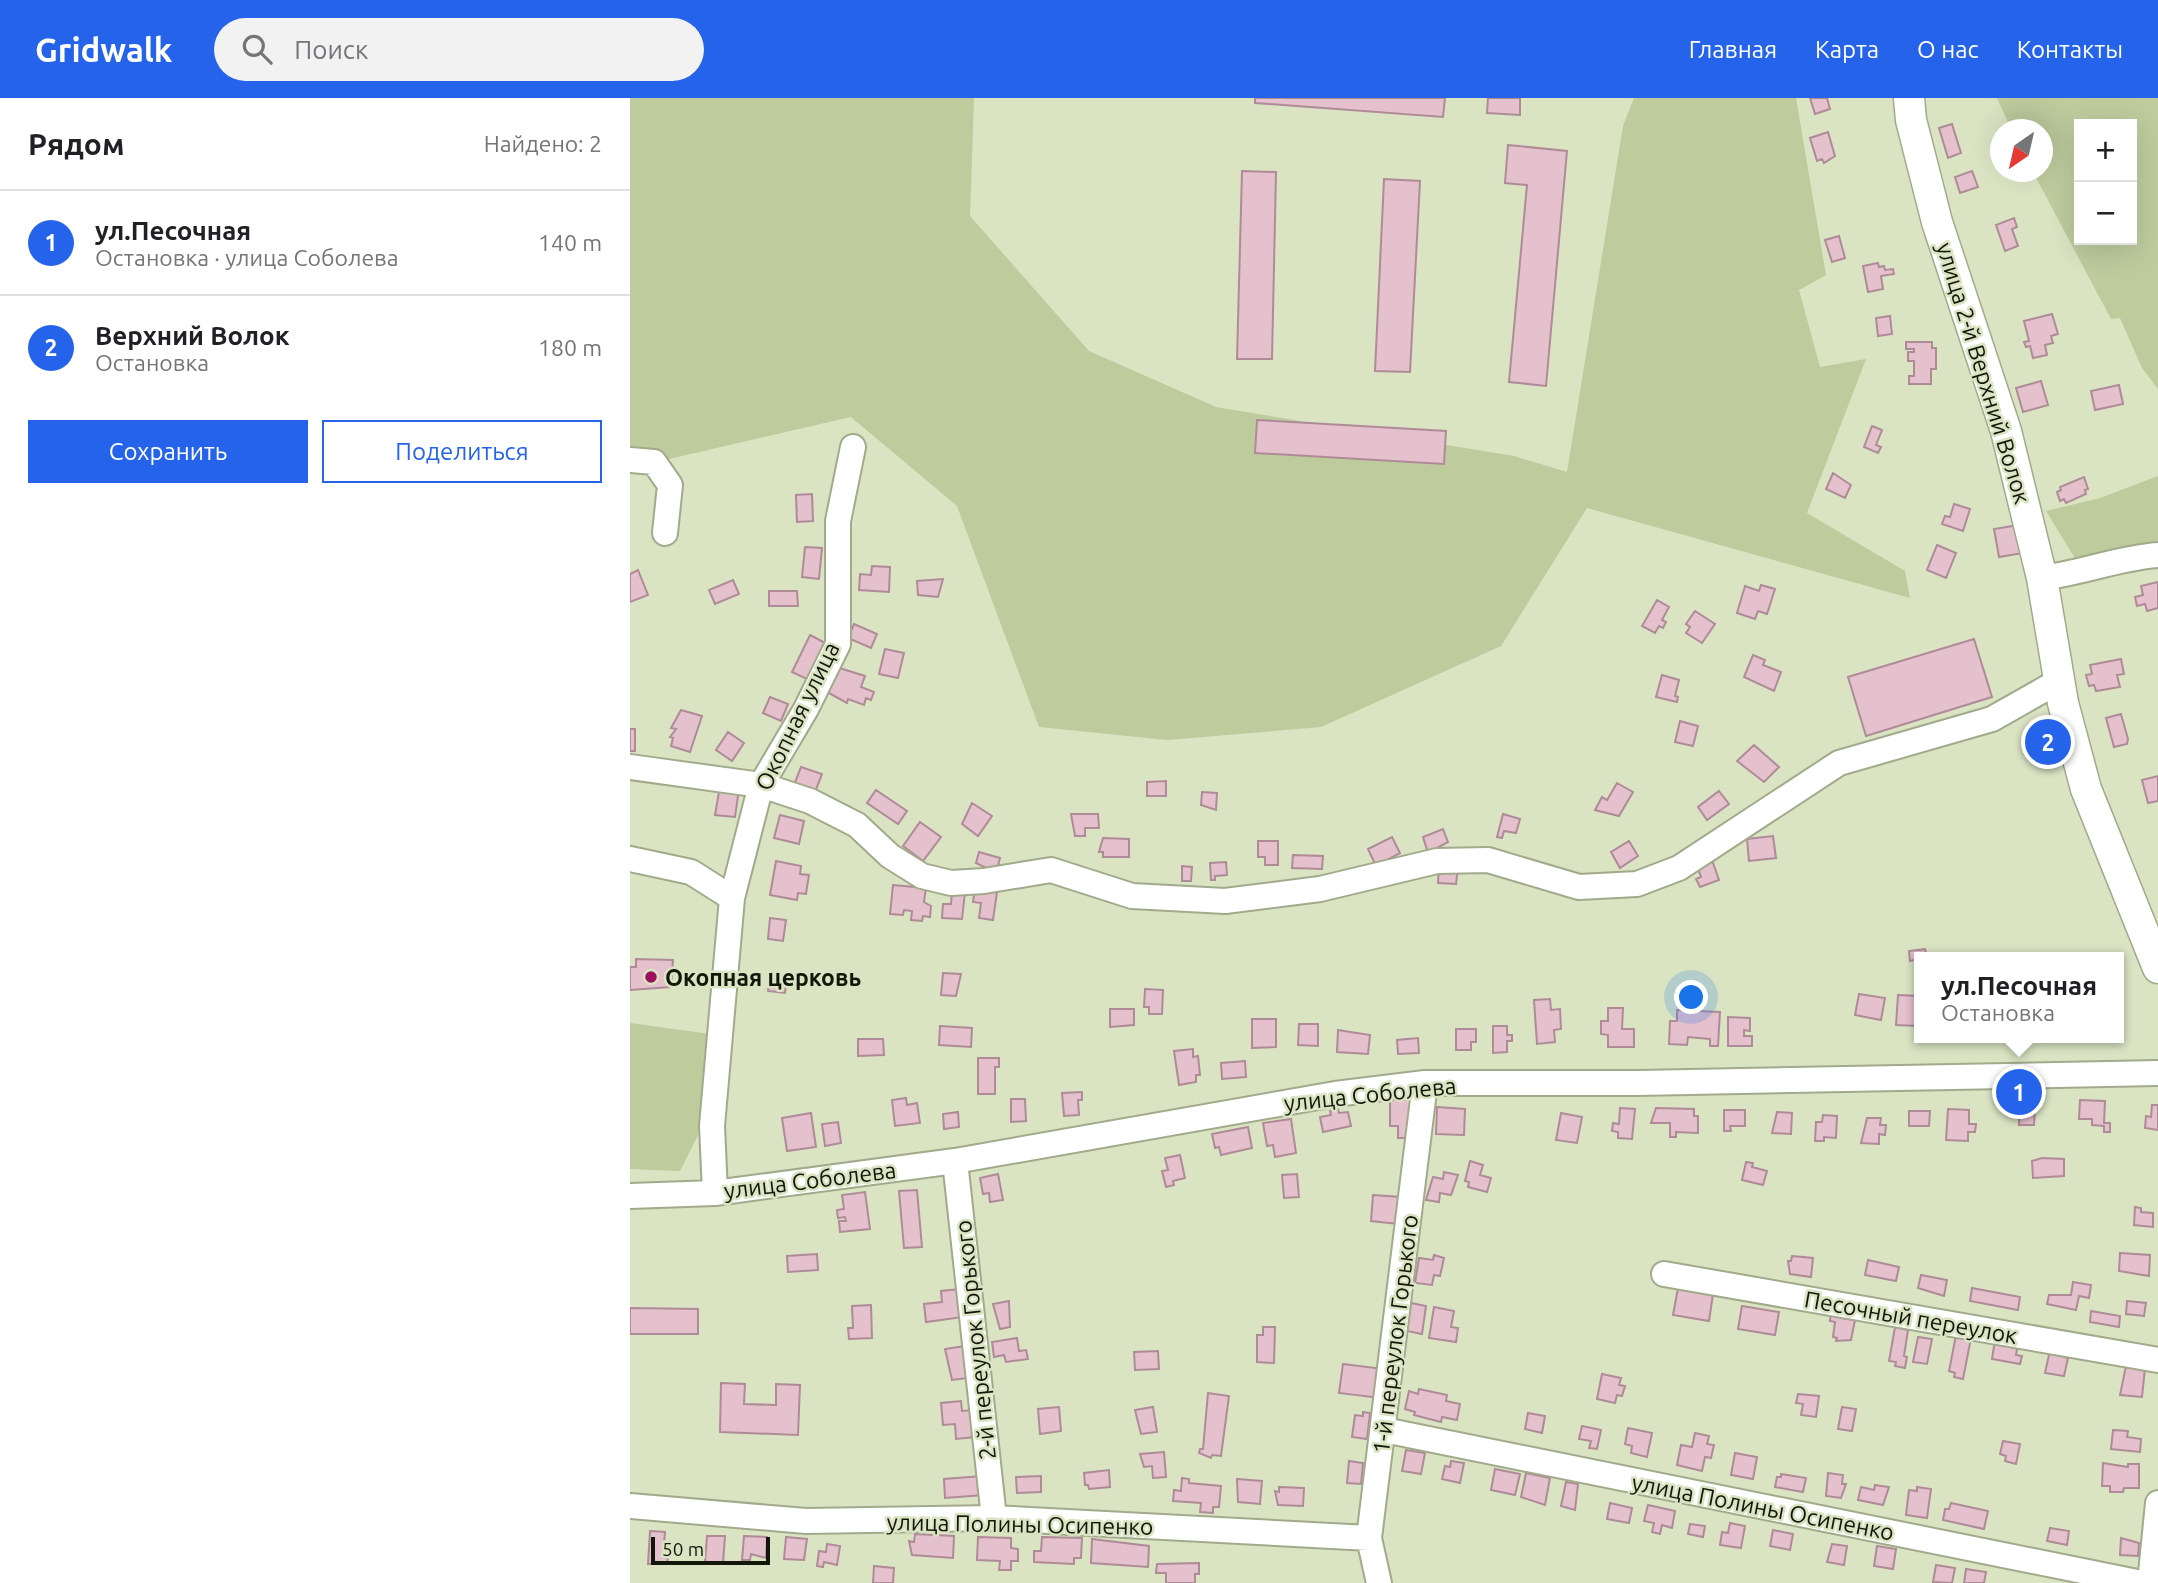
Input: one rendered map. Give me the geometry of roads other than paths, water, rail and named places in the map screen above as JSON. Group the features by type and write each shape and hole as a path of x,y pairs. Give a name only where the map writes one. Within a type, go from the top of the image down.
{"main road":[{"name":"улица 2-й Верхний Волок","path":"1909,98 1911,120 1937,222 2007,431 2042,578 2059,681 2086,789 2158,968"}],"street":[{"name":"Окопная улица","path":"715,1193 712,1126 732,898 761,785 806,709 838,644 838,521 853,447"},
{"path":"630,460 654,462 670,485 665,533"},
{"path":"2042,578 2073,574 2125,557 2158,555"},
{"path":"630,766 761,785 810,801 857,825 890,856 922,876 951,883 985,881 1051,870 1132,896 1225,901 1320,889 1437,861 1488,860 1579,887 1637,884 1679,868 1839,763 1992,719 2059,681"},
{"path":"630,859 691,872 732,898"},
{"name":"улица Соболева","path":"630,1196 715,1193 956,1161 1335,1094 1424,1083 1651,1083 2158,1073"},
{"name":"1-й переулок Горького","path":"1379,1583 1369,1538 1424,1083"},
{"name":"2-й переулок Горького","path":"956,1161 995,1518"},
{"name":"Песочный переулок","path":"1664,1274 2158,1360"},
{"name":"улица Полины Осипенко","path":"1384,1430 2142,1583"},
{"path":"2150,1583 2158,1503"},
{"name":"улица Полины Осипенко","path":"630,1506 806,1521 995,1518 1369,1538"}],"place":[{"name":"Верхний Волок","path":"2048,742"},
{"name":"Окопная церковь","path":"651,977"},
{"name":"ул.Песочная","path":"2019,1092"}]}
